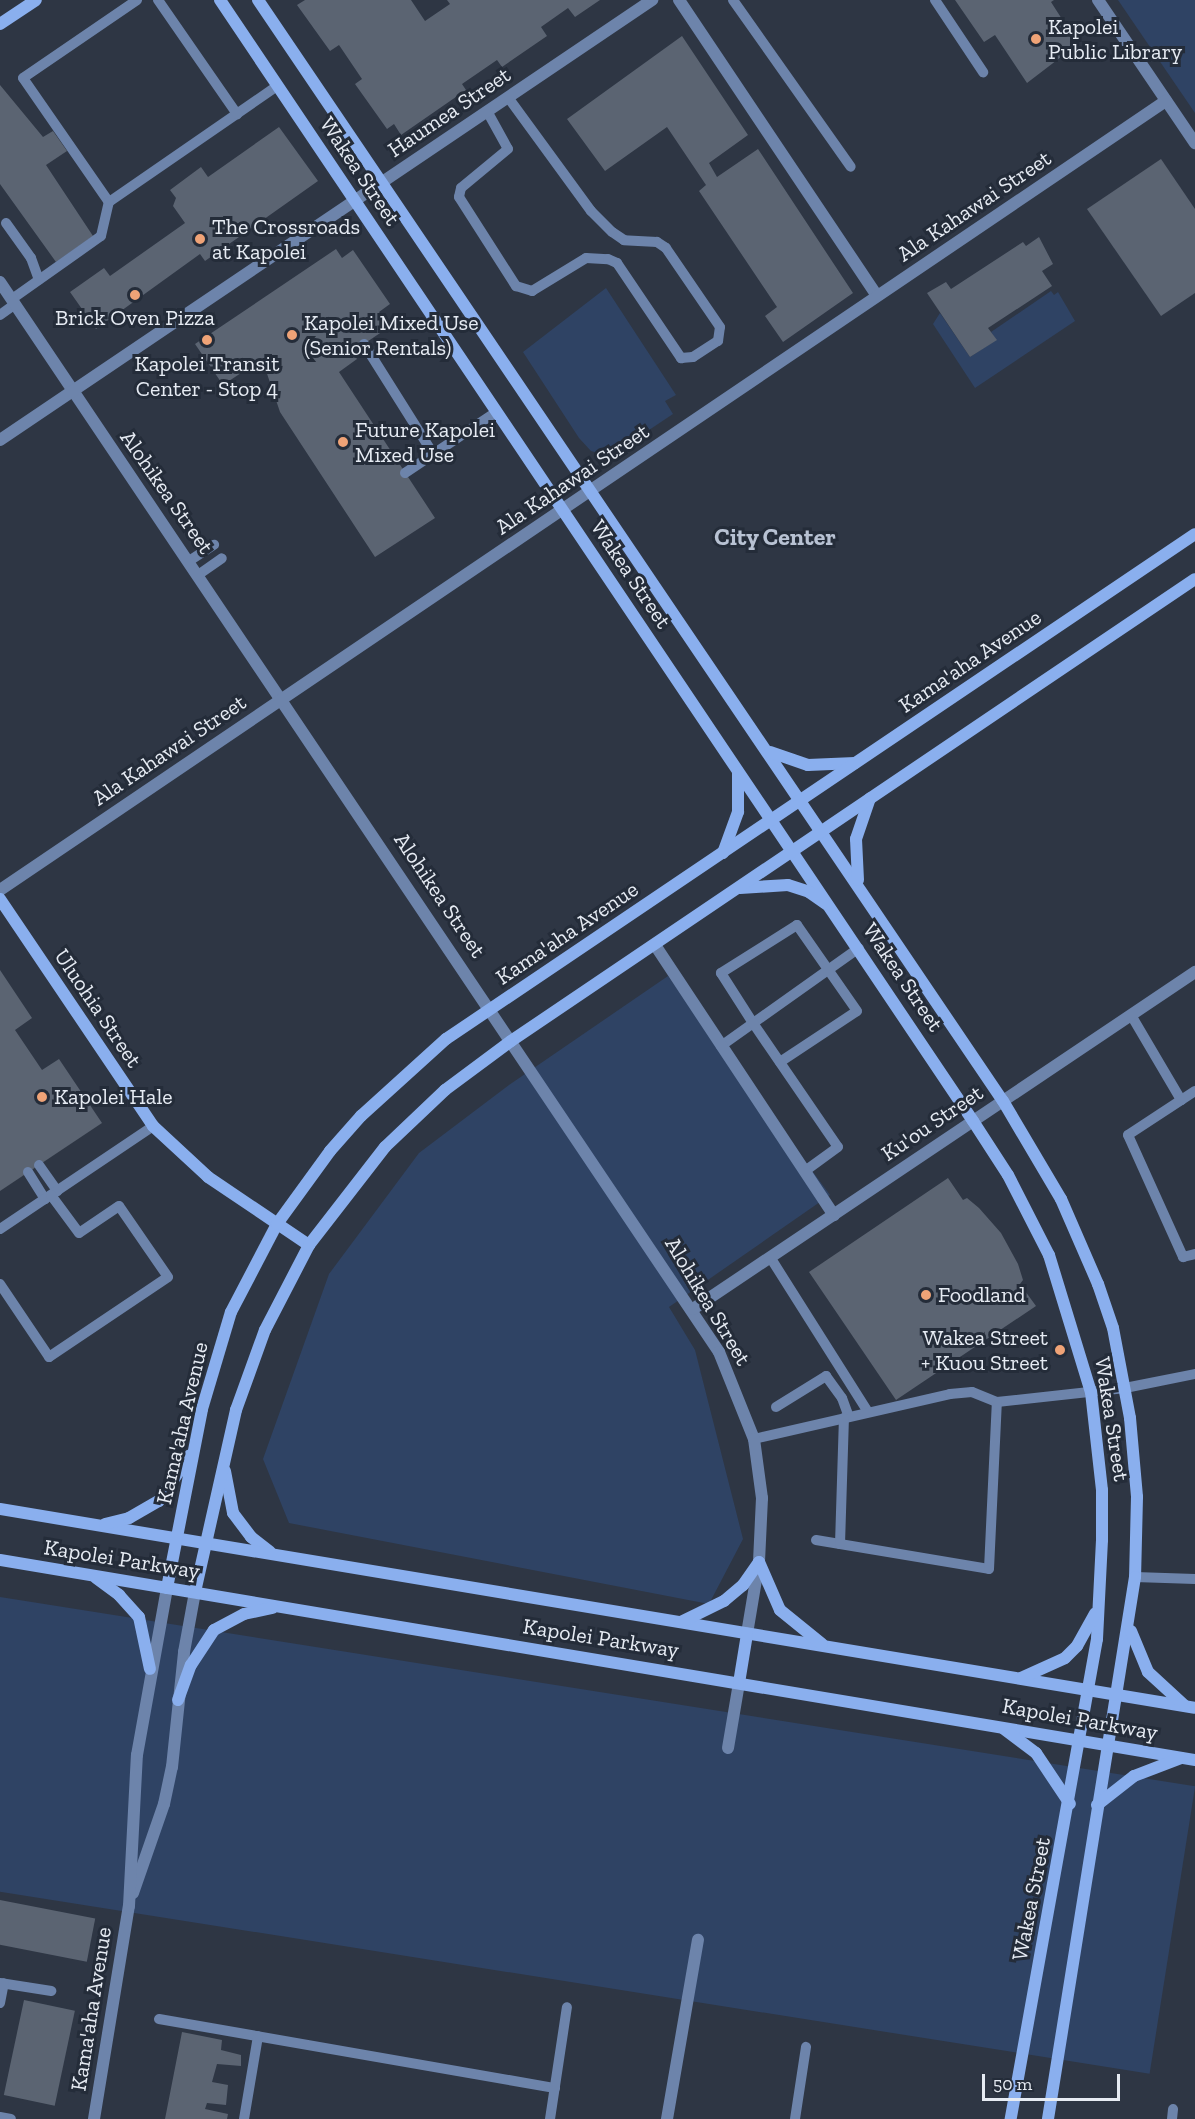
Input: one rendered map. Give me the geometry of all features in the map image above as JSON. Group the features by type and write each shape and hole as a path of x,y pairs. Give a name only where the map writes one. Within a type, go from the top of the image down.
{"street":[{"path":"0,24 36,0"},
{"name":"Wakea Street","path":"220,0 974,1121 1008,1175 1049,1255 1091,1392 1102,1491 1097,1608 1088,1690 1069,1807 1011,2119"},
{"name":"Wakea Street","path":"258,0 384,181 823,830 1003,1101 1081,1241 1113,1328 1125,1388 1137,1497 1136,1577 1130,1627 1096,1809 1048,2119"},
{"name":"Haumea Street","path":"0,440 652,0"},
{"path":"679,0 877,296"},
{"path":"1098,0 1195,143"},
{"name":"Ala Kahawai Street","path":"0,890 593,491 1166,101"},
{"name":"Alohikea Street","path":"0,282 693,1309 733,1381 754,1439 762,1498 759,1562 747,1634"},
{"name":"Kama'aha Avenue","path":"94,2119 129,1906 133,1799 150,1668 178,1538 193,1449 217,1353 231,1312 277,1224 323,1159 361,1116 425,1057 491,1009 1195,534"},
{"path":"195,1593 224,1460 251,1363 283,1292 309,1245 386,1147 445,1090 512,1041 1195,579"},
{"path":"769,751 808,765 859,762"},
{"path":"722,855 738,812 738,770"},
{"path":"859,884 856,839 870,798"},
{"path":"736,889 788,885 809,892 834,910"},
{"name":"Uluohia Street","path":"0,899 153,1126 208,1177 309,1245"},
{"path":"655,945 834,1215"},
{"name":"Ku'ou Street","path":"693,1309 1195,972"},
{"path":"99,1525 129,1518 159,1501 193,1449"},
{"path":"224,1460 233,1513 251,1537 273,1554"},
{"name":"Kapolei Parkway","path":"0,1509 1190,1707"},
{"name":"Kapolei Parkway","path":"0,1560 1189,1759"},
{"path":"680,1622 724,1601 743,1585 759,1562"},
{"path":"759,1562 780,1610 825,1646"},
{"path":"92,1575 119,1595 139,1617 150,1668"},
{"name":"Kama'aha Avenue","path":"129,1906 164,1804 172,1767 178,1700 195,1593"},
{"path":"178,1700 191,1665 214,1630 244,1614 278,1606"},
{"path":"1020,1679 1065,1658 1077,1646 1097,1608"},
{"path":"1130,1627 1148,1672 1190,1707"},
{"path":"728,1748 747,1634"},
{"path":"1000,1727 1036,1753 1069,1807"},
{"path":"1096,1809 1134,1776 1189,1759"},
{"path":"667,2119 698,1940"}],"lane":[{"path":"109,202 23,78 137,0"},
{"path":"158,0 237,114"},
{"path":"733,0 851,167"},
{"path":"935,0 983,72"},
{"path":"0,315 39,280 101,236 109,202 277,86"},
{"path":"488,111 508,149 461,188 459,197 516,286 532,291 586,258 608,259 617,263 681,358 693,357 718,340 720,327 666,248 657,242 624,240 591,211 508,97"},
{"path":"6,223 31,258 39,280"},
{"path":"364,344 434,455"},
{"path":"405,473 496,412"},
{"path":"189,561 214,545"},
{"path":"198,575 222,558"},
{"path":"780,1062 857,1011 797,925 721,973 753,1023 838,1147 805,1171"},
{"path":"721,1046 859,948"},
{"path":"1131,1015 1181,1100"},
{"path":"1195,1091 1128,1135 1183,1257 1195,1254"},
{"path":"0,1229 153,1126"},
{"path":"39,1165 51,1195"},
{"path":"0,1284 49,1356 168,1277 119,1206 79,1233 51,1195 28,1172"},
{"path":"770,1257 868,1412"},
{"path":"754,1439 868,1412 972,1392 997,1402 1125,1388 1195,1374"},
{"path":"776,1407 826,1376 842,1398 847,1418 840,1544"},
{"path":"816,1540 989,1569 997,1402"},
{"path":"1136,1577 1195,1579"},
{"path":"0,2003 2,1983 51,1991"},
{"path":"550,2119 567,2007"},
{"path":"159,2019 555,2088"},
{"path":"244,2119 258,2036"},
{"path":"795,2119 806,2047"},
{"path":"0,2117 10,2119"}],"shaded area":[{"path":"1118,0 1195,0 1195,113"},
{"path":"606,288 676,395 665,401 673,414 616,452 605,455 591,451 579,438 523,352"},
{"path":"1051,291 1054,295 1058,292 1075,321 975,388 933,324 940,313 970,357 996,340 991,332"},
{"path":"668,976 830,1195 669,1307 695,1350 743,1539 709,1604 289,1523 263,1459 329,1274 419,1153 509,1085"},
{"path":"0,1597 1195,1786 1150,2074 0,1892"}],"building":[{"path":"305,0 411,0 425,21 450,4 447,0 600,0 575,17 568,8 541,27 547,36 502,67 497,60 462,84 466,90 401,135 394,124 387,129 355,84 362,79 339,45 330,51 297,5"},
{"name":"Kapolei Public Library","path":"955,0 1054,0 1051,2 1078,44 1027,83 995,35 984,42"},
{"path":"682,36 748,135 709,163 717,177 758,149 853,293 783,342 765,316 777,307 699,191 706,185 667,127 605,171 567,119"},
{"path":"0,85 43,137 53,131 67,151 46,165 93,236 56,262 0,184"},
{"name":"The Crossroads at Kapolei","path":"279,127 318,181 205,261 200,254 96,329 70,292 104,268 110,276 185,223 173,206 176,198 170,190 201,167 208,177"},
{"path":"1161,159 1195,209 1195,293 1161,316 1087,209"},
{"path":"1039,237 1053,264 1042,271 1052,286 988,328 997,340 970,357 927,293 946,282 951,289 1023,242 1026,246"},
{"path":"336,249 342,258 353,250 390,304 379,312 389,327 352,352 357,359 339,372 435,518 375,557 280,412 262,359 223,385 195,344"},
{"name":"Kapolei Hale","path":"0,970 32,1018 15,1030 42,1070 59,1059 102,1123 0,1191"},
{"name":"Foodland","path":"948,1178 963,1200 967,1198 979,1208 1001,1233 1018,1264 1023,1280 1020,1284 1036,1306 896,1400 809,1272"},
{"path":"0,1900 95,1919 87,1962 0,1945"},
{"path":"24,2000 75,2011 55,2106 4,2095"},
{"path":"182,2032 222,2040 221,2050 241,2055 241,2066 217,2064 212,2082 228,2085 226,2105 207,2103 205,2109 228,2114 227,2119 165,2119"}],"place":[{"name":"Kapolei Public Library","path":"1036,39"},
{"name":"The Crossroads at Kapolei","path":"200,239"},
{"name":"Brick Oven Pizza","path":"135,295"},
{"name":"Kapolei Mixed Use (Senior Rentals)","path":"292,335"},
{"name":"Kapolei Transit Center - Stop 4","path":"207,340"},
{"name":"Future Kapolei Mixed Use","path":"343,442"},
{"name":"Kapolei Hale","path":"42,1097"},
{"name":"Foodland","path":"926,1295"},
{"name":"Wakea Street + Kuou Street","path":"1060,1350"}],"district":[{"name":"City Center","path":"775,537"}]}
